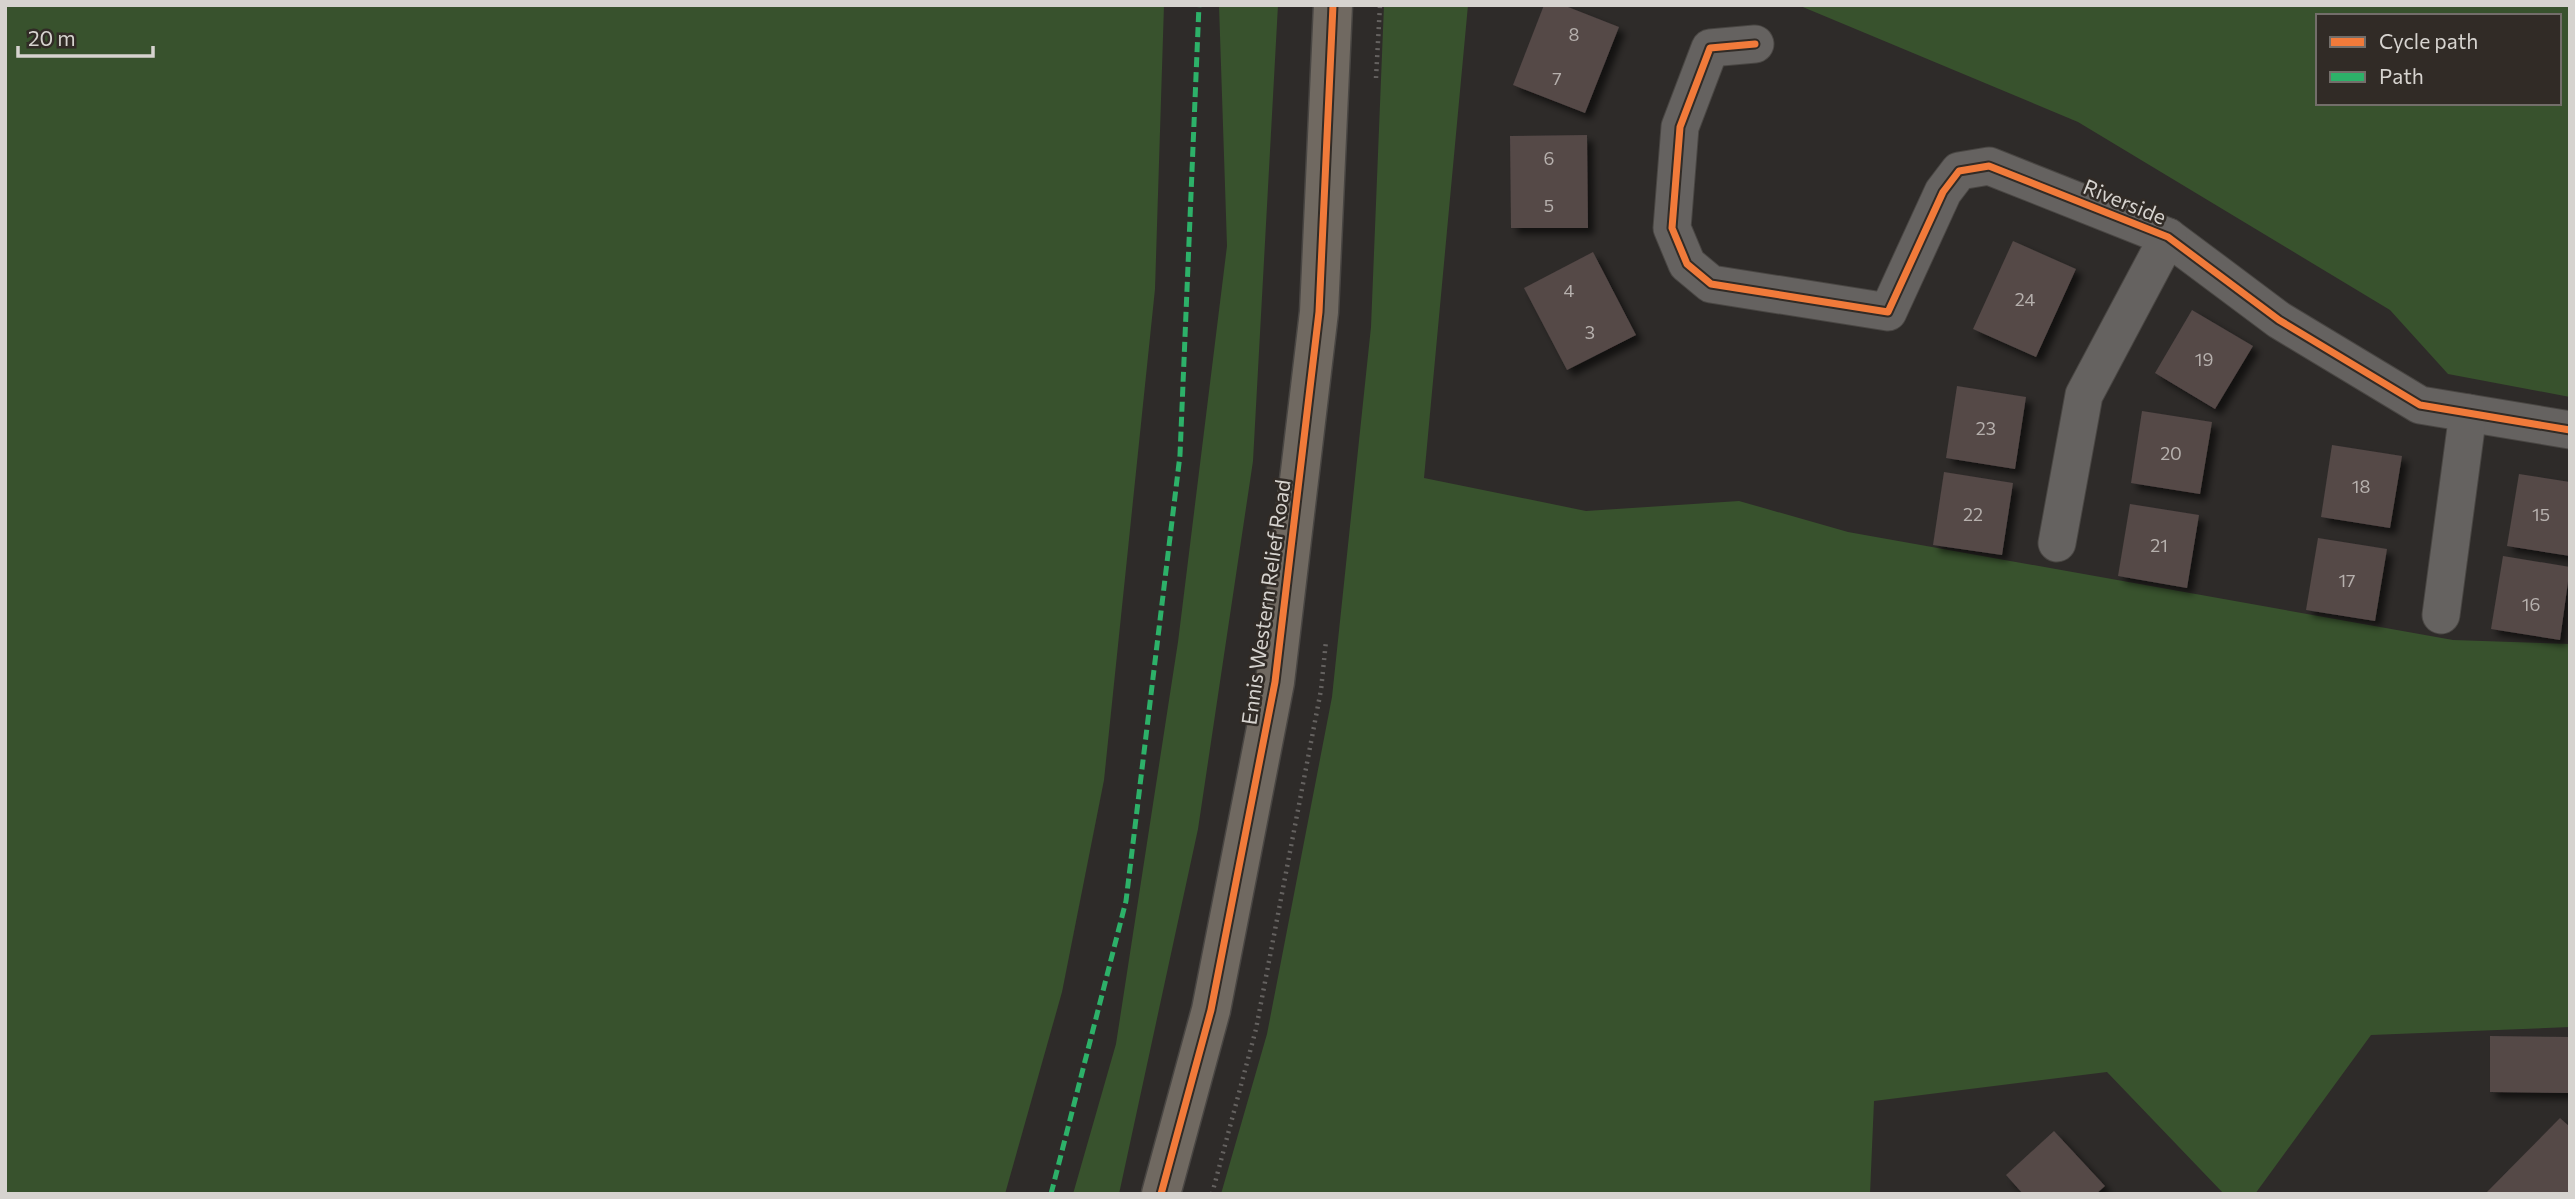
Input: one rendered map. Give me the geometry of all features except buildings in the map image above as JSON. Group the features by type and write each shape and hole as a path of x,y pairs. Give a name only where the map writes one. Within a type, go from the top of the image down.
{"main road":[{"name":"Ennis Western Relief Road","path":"1161,1194 1211,1010 1275,682 1320,312 1333,5"}],"street":[{"name":"Riverside","path":"1755,44 1710,48 1680,127 1672,228 1687,264 1711,284 1888,312 1943,192 1959,171 1989,166 2168,237 2279,320 2420,405 2570,430"},
{"name":"Riverside","path":"2057,543 2084,395 2168,237"},
{"path":"2441,615 2468,413"}],"green space":[{"path":"5,5 1164,5 1155,289 1104,780 1062,992 1005,1194 5,1194"},
{"path":"1219,5 1278,5 1253,461 1198,829 1119,1194 1073,1194 1116,1044 1178,642 1227,246"},
{"path":"1384,5 1468,5 1424,478 1586,511 1739,501 1848,532 2453,640 2570,644 2570,1027 2371,1035 2255,1194 2224,1194 2107,1072 1874,1101 1870,1194 1221,1194 1267,1034 1332,697 1371,327"},
{"path":"1798,5 2570,5 2570,397 2448,374 2390,310 2078,122"}],"marked path":[{"path":"1051,1194 1126,901 1180,455 1199,5"}],"cycle path":[{"path":"1161,1194 1211,1010 1275,682 1319,312 1333,5"},
{"path":"1755,44 1710,48 1680,127 1672,228 1687,264 1711,284 1888,312 1943,192 1959,171 1989,166 2168,237 2279,320 2420,405 2570,430"}]}
